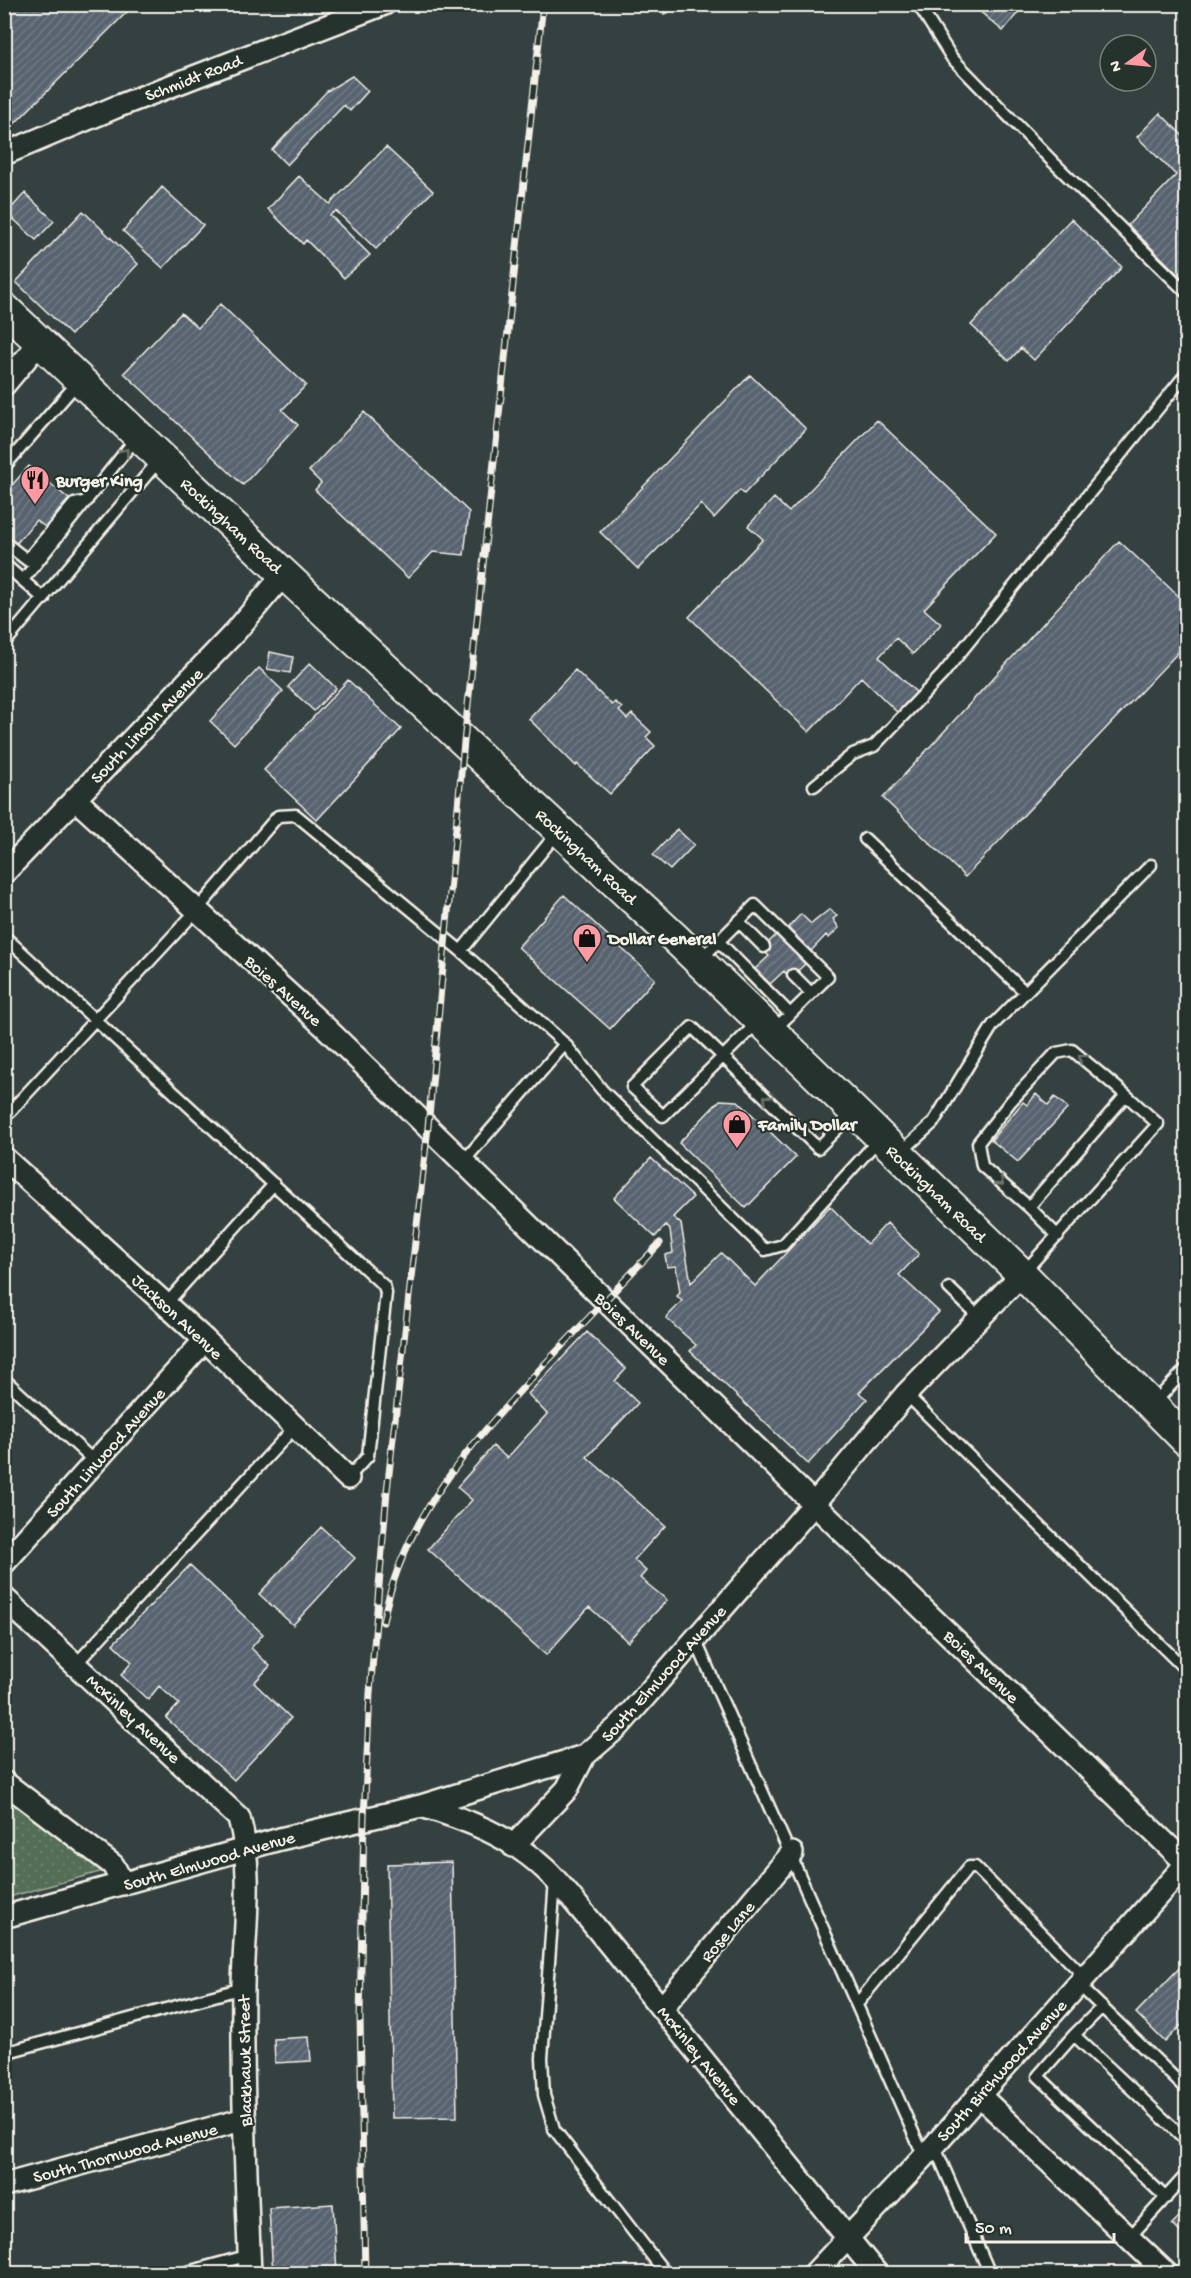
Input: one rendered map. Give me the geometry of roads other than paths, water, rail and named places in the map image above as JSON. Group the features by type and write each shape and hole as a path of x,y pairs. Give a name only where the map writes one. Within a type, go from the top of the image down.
{"street":[{"name":"Schmidt Road","path":"4,154 116,107 384,4"},
{"name":"Rockingham Road","path":"4,308 284,574 560,830 708,951 854,1112 1022,1275 1186,1440"},
{"path":"4,385 40,342"},
{"name":"South Lincoln Avenue","path":"4,873 236,631 284,574"},
{"name":"Boies Avenue","path":"75,799 325,1027 1186,1863"},
{"name":"Jackson Avenue","path":"4,1158 205,1340 348,1478"},
{"name":"South Elmwood Avenue","path":"4,1917 244,1849 421,1806 584,1756 619,1726 814,1504 906,1394 1022,1275"},
{"name":"South Linwood Avenue","path":"4,1563 205,1340"},
{"name":"McKinley Avenue","path":"4,1598 239,1818 244,1849"},
{"path":"513,1846 567,1789 584,1756"},
{"path":"4,1782 113,1864 123,1884"},
{"name":"McKinley Avenue","path":"421,1806 464,1818 513,1846 555,1880 662,2008 877,2274"},
{"name":"Blackhawk Street","path":"244,1849 243,1988 250,2264"},
{"name":"Rose Lane","path":"662,2008 792,1853"},
{"name":"South Birchwood Avenue","path":"814,2274 929,2151 1186,1863"},
{"path":"978,2094 1167,2274"},
{"name":"South Thornwood Avenue","path":"4,2185 245,2119"}],"lane":[{"path":"918,4 952,58 1053,162 1186,291"},
{"path":"814,786 853,754 874,746 942,675 1186,374"},
{"path":"4,467 80,380"},
{"path":"23,580 138,436"},
{"path":"4,644 161,458"},
{"path":"4,542 27,560 74,504 87,501"},
{"path":"4,564 44,599"},
{"path":"4,1118 196,910 278,816 296,815 461,951 565,1044 602,1090 765,1250 783,1245 889,1146 933,1123 993,1025 1151,865"},
{"path":"461,951 560,830"},
{"path":"865,839 1026,992"},
{"path":"708,951 755,905 828,977 812,993 774,1022 722,1056 663,1116 632,1087 693,1027 722,1056 818,1148 854,1112"},
{"path":"738,921 764,946"},
{"path":"4,936 384,1286 386,1293 368,1456 348,1478"},
{"path":"793,975 812,993"},
{"path":"463,1162 565,1044"},
{"path":"1022,1275 1058,1236 1158,1124 1072,1050 1056,1053 1011,1101 978,1143 982,1166 1058,1236"},
{"path":"1029,1207 1126,1095"},
{"path":"166,1304 274,1184"},
{"path":"949,1288 979,1317"},
{"path":"1151,1406 1186,1369"},
{"path":"4,1379 95,1462"},
{"path":"906,1394 1186,1670"},
{"path":"76,1664 294,1428"},
{"path":"695,1639 792,1853 857,2004 990,2274"},
{"path":"857,2004 969,1868 975,1867 1081,1980 1102,2007 1186,2089"},
{"path":"555,1880 542,2058 544,2095 554,2129 666,2274"},
{"path":"4,2053 243,1988"},
{"path":"1102,2007 1038,2076 1166,2198"},
{"path":"1074,2035 1186,2140"},
{"path":"1129,2238 1186,2175"},
{"path":"180,2274 250,2264"}],"railway":[{"path":"365,2274 360,2017 364,1818 370,1693 387,1491 428,1127 464,742 543,4"},
{"path":"383,1622 392,1585 406,1550 423,1516 443,1485 514,1397 660,1243"}],"place":[{"name":"Burger King","path":"35,506"},
{"name":"Dollar General","path":"587,964"},
{"name":"Family Dollar","path":"737,1150"}]}
